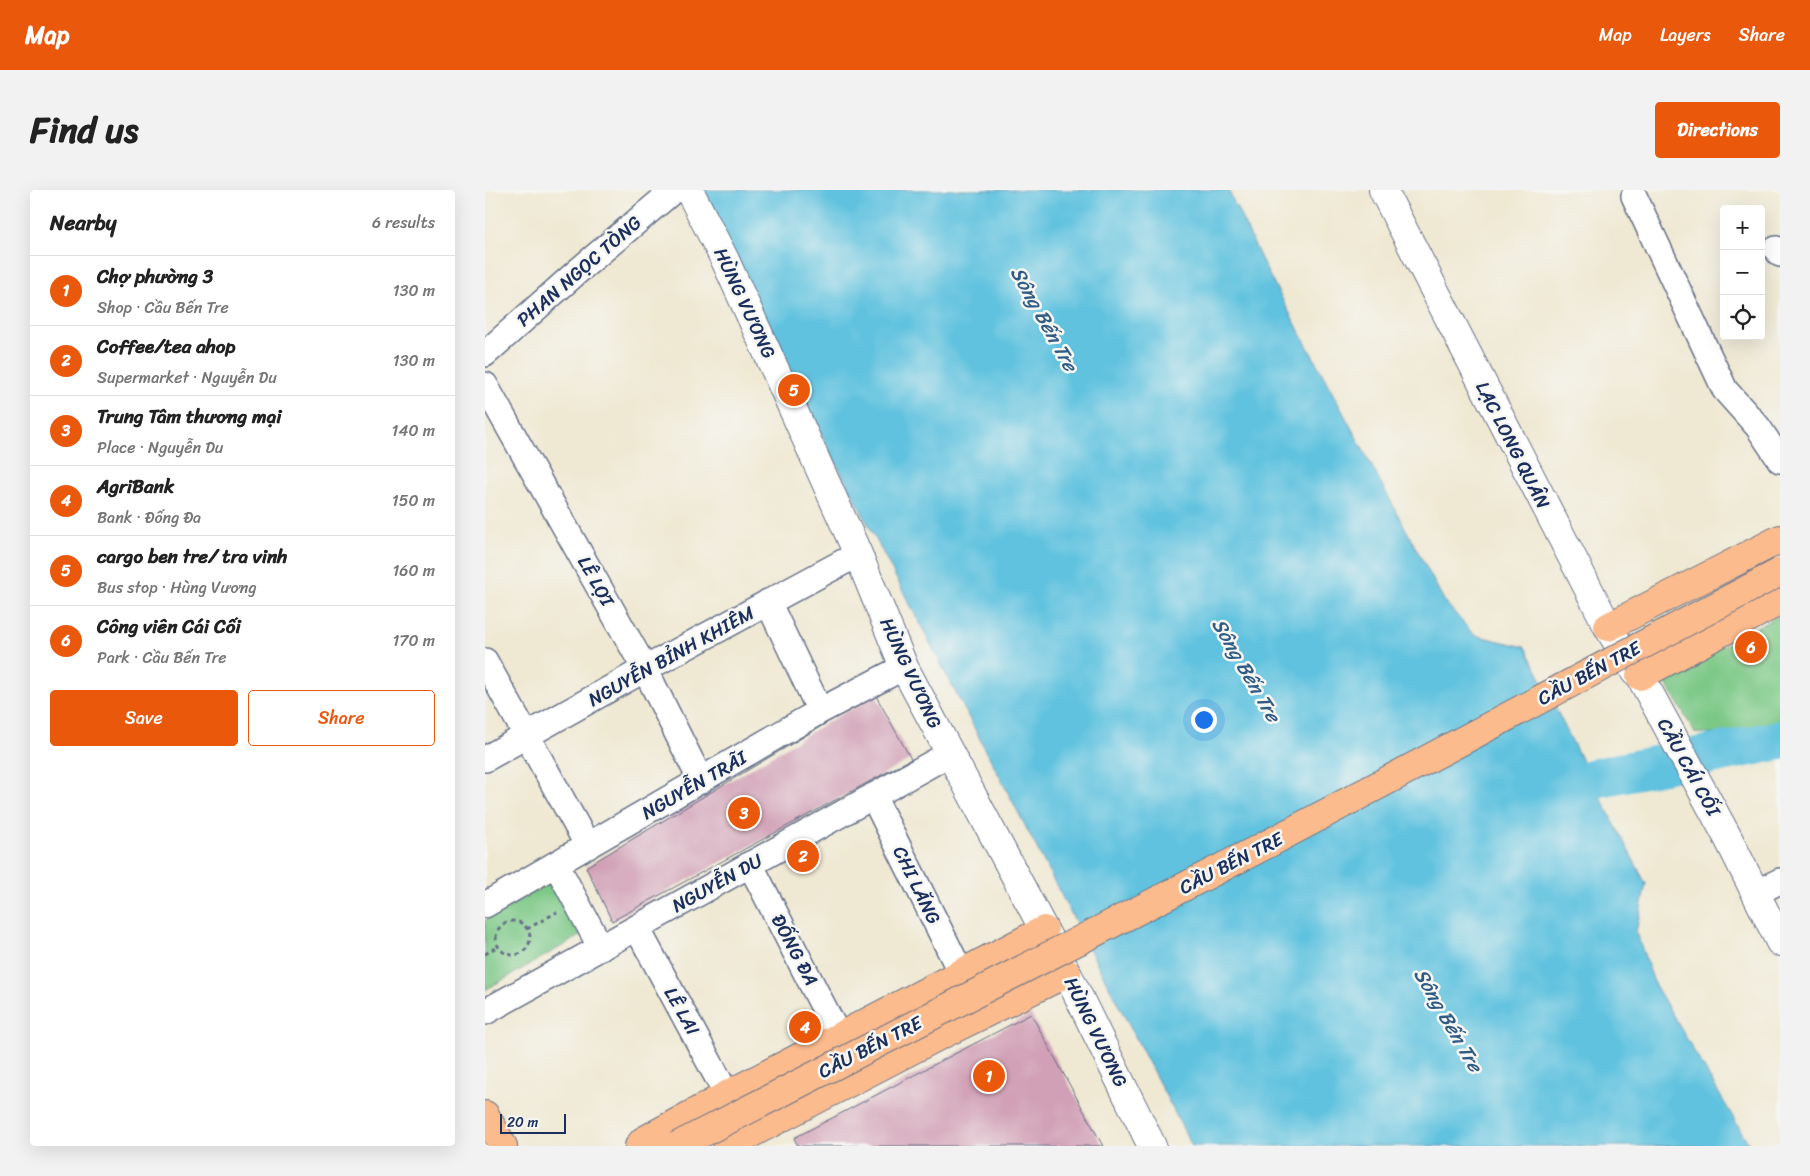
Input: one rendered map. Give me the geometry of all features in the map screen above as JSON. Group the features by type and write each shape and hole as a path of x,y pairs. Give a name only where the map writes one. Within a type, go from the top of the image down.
{"main road":[{"path":"1608,627 1780,539"},
{"name":"CẦU BẾN TRE","path":"677,1146 1262,847 1780,572"},
{"path":"1645,686 1780,600"},
{"path":"639,1146 643,1141 727,1095 1044,930"},
{"path":"727,1146 933,1039 1067,974"},
{"path":"485,1114 503,1146"}],"street":[{"name":"PHAN NGỌC TÒNG","path":"485,354 578,271 674,190"},
{"name":"HÙNG VƯƠNG","path":"689,190 725,260 858,554 905,667 949,754 1067,974 1152,1146"},
{"name":"LẠC LONG QUÂN","path":"1383,190 1608,627 1645,686"},
{"path":"1634,196 1725,390 1758,427 1780,460"},
{"name":"LÊ LỢI","path":"485,385 645,669 701,780"},
{"name":"NGUYỄN BỈNH KHIÊM","path":"485,760 645,669 858,554"},
{"path":"768,602 821,711"},
{"path":"485,661 588,846"},
{"name":"NGUYỄN TRÃI","path":"485,905 821,711 905,667"},
{"name":"CẦU CÁI CỐI","path":"1645,686 1728,838 1780,942"},
{"name":"NGUYỄN DU","path":"485,1012 949,754"},
{"name":"CHI LĂNG","path":"873,796 961,973"},
{"path":"556,864 601,948"},
{"name":"ĐỐNG ĐA","path":"750,864 839,1037"},
{"path":"1755,894 1780,881"},
{"name":"LÊ LAI","path":"637,928 727,1095"}],"path":[{"path":"527,929 559,911"},
{"path":"515,922 527,929 529,942 523,952 513,955 502,951 498,946 496,936 505,924 515,922"},
{"path":"485,954 498,946"}],"green space":[{"path":"1780,615 1780,724 1729,735 1695,733 1663,678"},
{"path":"555,880 585,933 485,990 485,920"}],"water":[{"name":"Sông Bến Tre","path":"694,190 1228,190 1267,271 1445,602 1474,635 1525,647 1646,884 1636,932 1655,985 1750,1146 1192,1146"}],"building":[{"path":"875,694 911,759 612,921 586,867"},
{"path":"1031,1014 1103,1146 798,1146 794,1138"}],"waterway":[{"path":"1591,779 1780,740"}],"place":[{"name":"cargo ben tre/ tra vinh","path":"794,390"},
{"name":"Công viên Cái Cối","path":"1751,647"},
{"name":"Trung Tâm thương mại","path":"744,813"},
{"name":"Coffee/tea ahop","path":"803,856"},
{"name":"AgriBank","path":"805,1027"},
{"name":"Chợ phường 3","path":"989,1076"}]}
